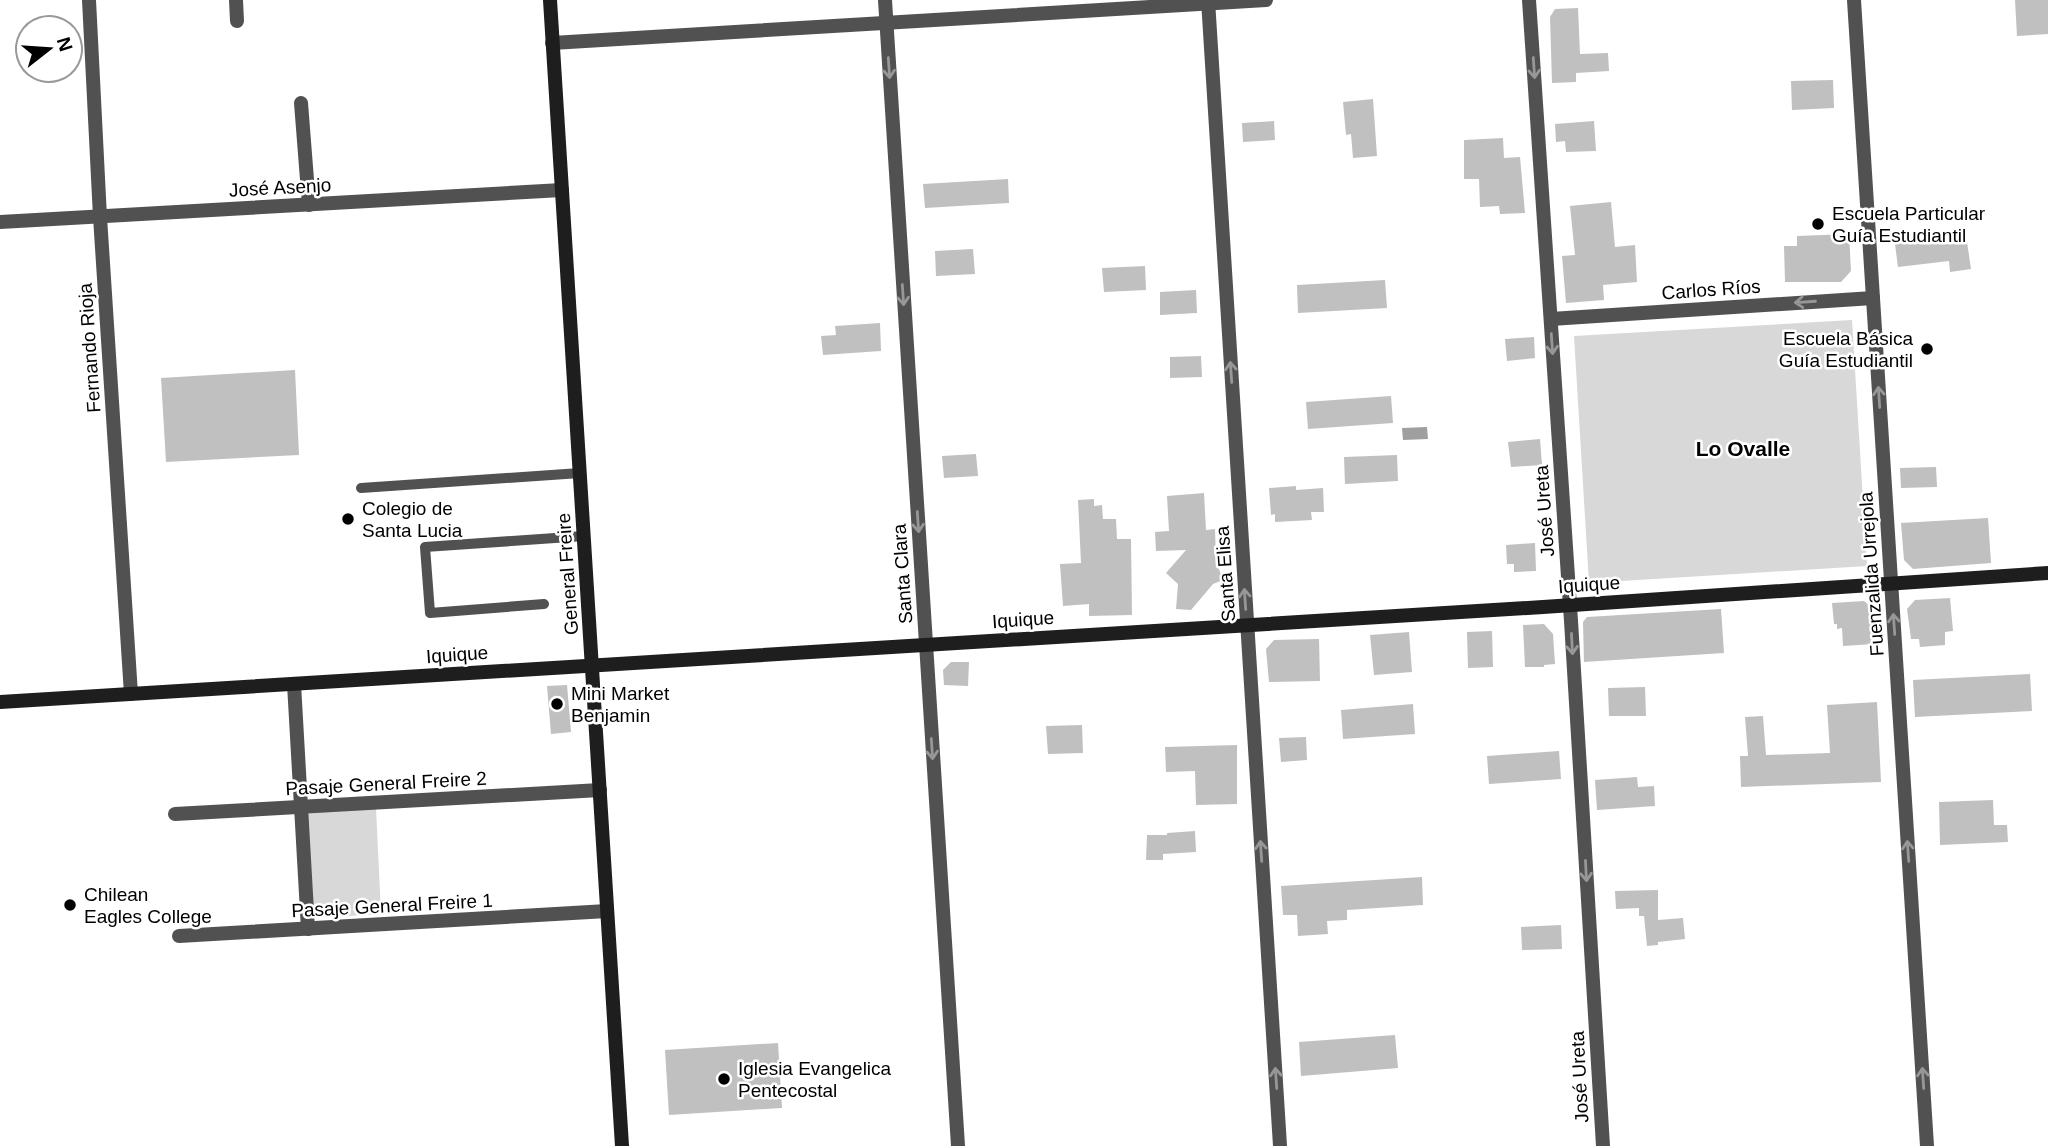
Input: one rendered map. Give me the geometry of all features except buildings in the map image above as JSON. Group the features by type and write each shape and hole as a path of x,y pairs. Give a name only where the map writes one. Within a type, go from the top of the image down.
{"street":[{"name":"Fernando Rioja","path":"89,0 100,217 131,694"},
{"path":"236,0 237,21"},
{"name":"General Freire","path":"550,0 622,1146"},
{"name":"Santa Clara","path":"885,0 958,1146"},
{"path":"552,43 1266,0"},
{"name":"José Ureta","path":"1529,0 1603,1146"},
{"name":"Fuenzalida Urrejola","path":"1854,0 1927,1146"},
{"name":"Santa Elisa","path":"1208,2 1280,1146"},
{"path":"302,103 309,205"},
{"name":"José Asenjo","path":"0,222 562,190"},
{"name":"Carlos Ríos","path":"1551,318 1873,298"},
{"name":"Iquique","path":"0,702 2048,573"},
{"path":"293,684 308,929"},
{"name":"Pasaje General Freire 2","path":"175,814 600,790"},
{"name":"Pasaje General Freire 1","path":"179,936 607,911"}],"lane":[{"path":"361,488 580,472"},
{"path":"544,604 430,613 425,547 584,536"}],"shaded area":[{"path":"1852,320 1867,566 1589,583 1574,336"},
{"path":"1427,427 1428,439 1403,440 1402,428"},
{"path":"376,808 381,914 314,918 307,812"}],"place":[{"name":"Escuela Particular Guía Estudiantil","path":"1818,224"},
{"name":"Escuela Básica Guía Estudiantil","path":"1927,349"},
{"name":"Colegio de Santa Lucia","path":"348,519"},
{"name":"Mini Market Benjamin","path":"557,704"},
{"name":"Chilean Eagles College","path":"70,905"},
{"name":"Iglesia Evangelica Pentecostal","path":"724,1079"}],"district":[{"name":"Lo Ovalle","path":"1743,449"}]}
